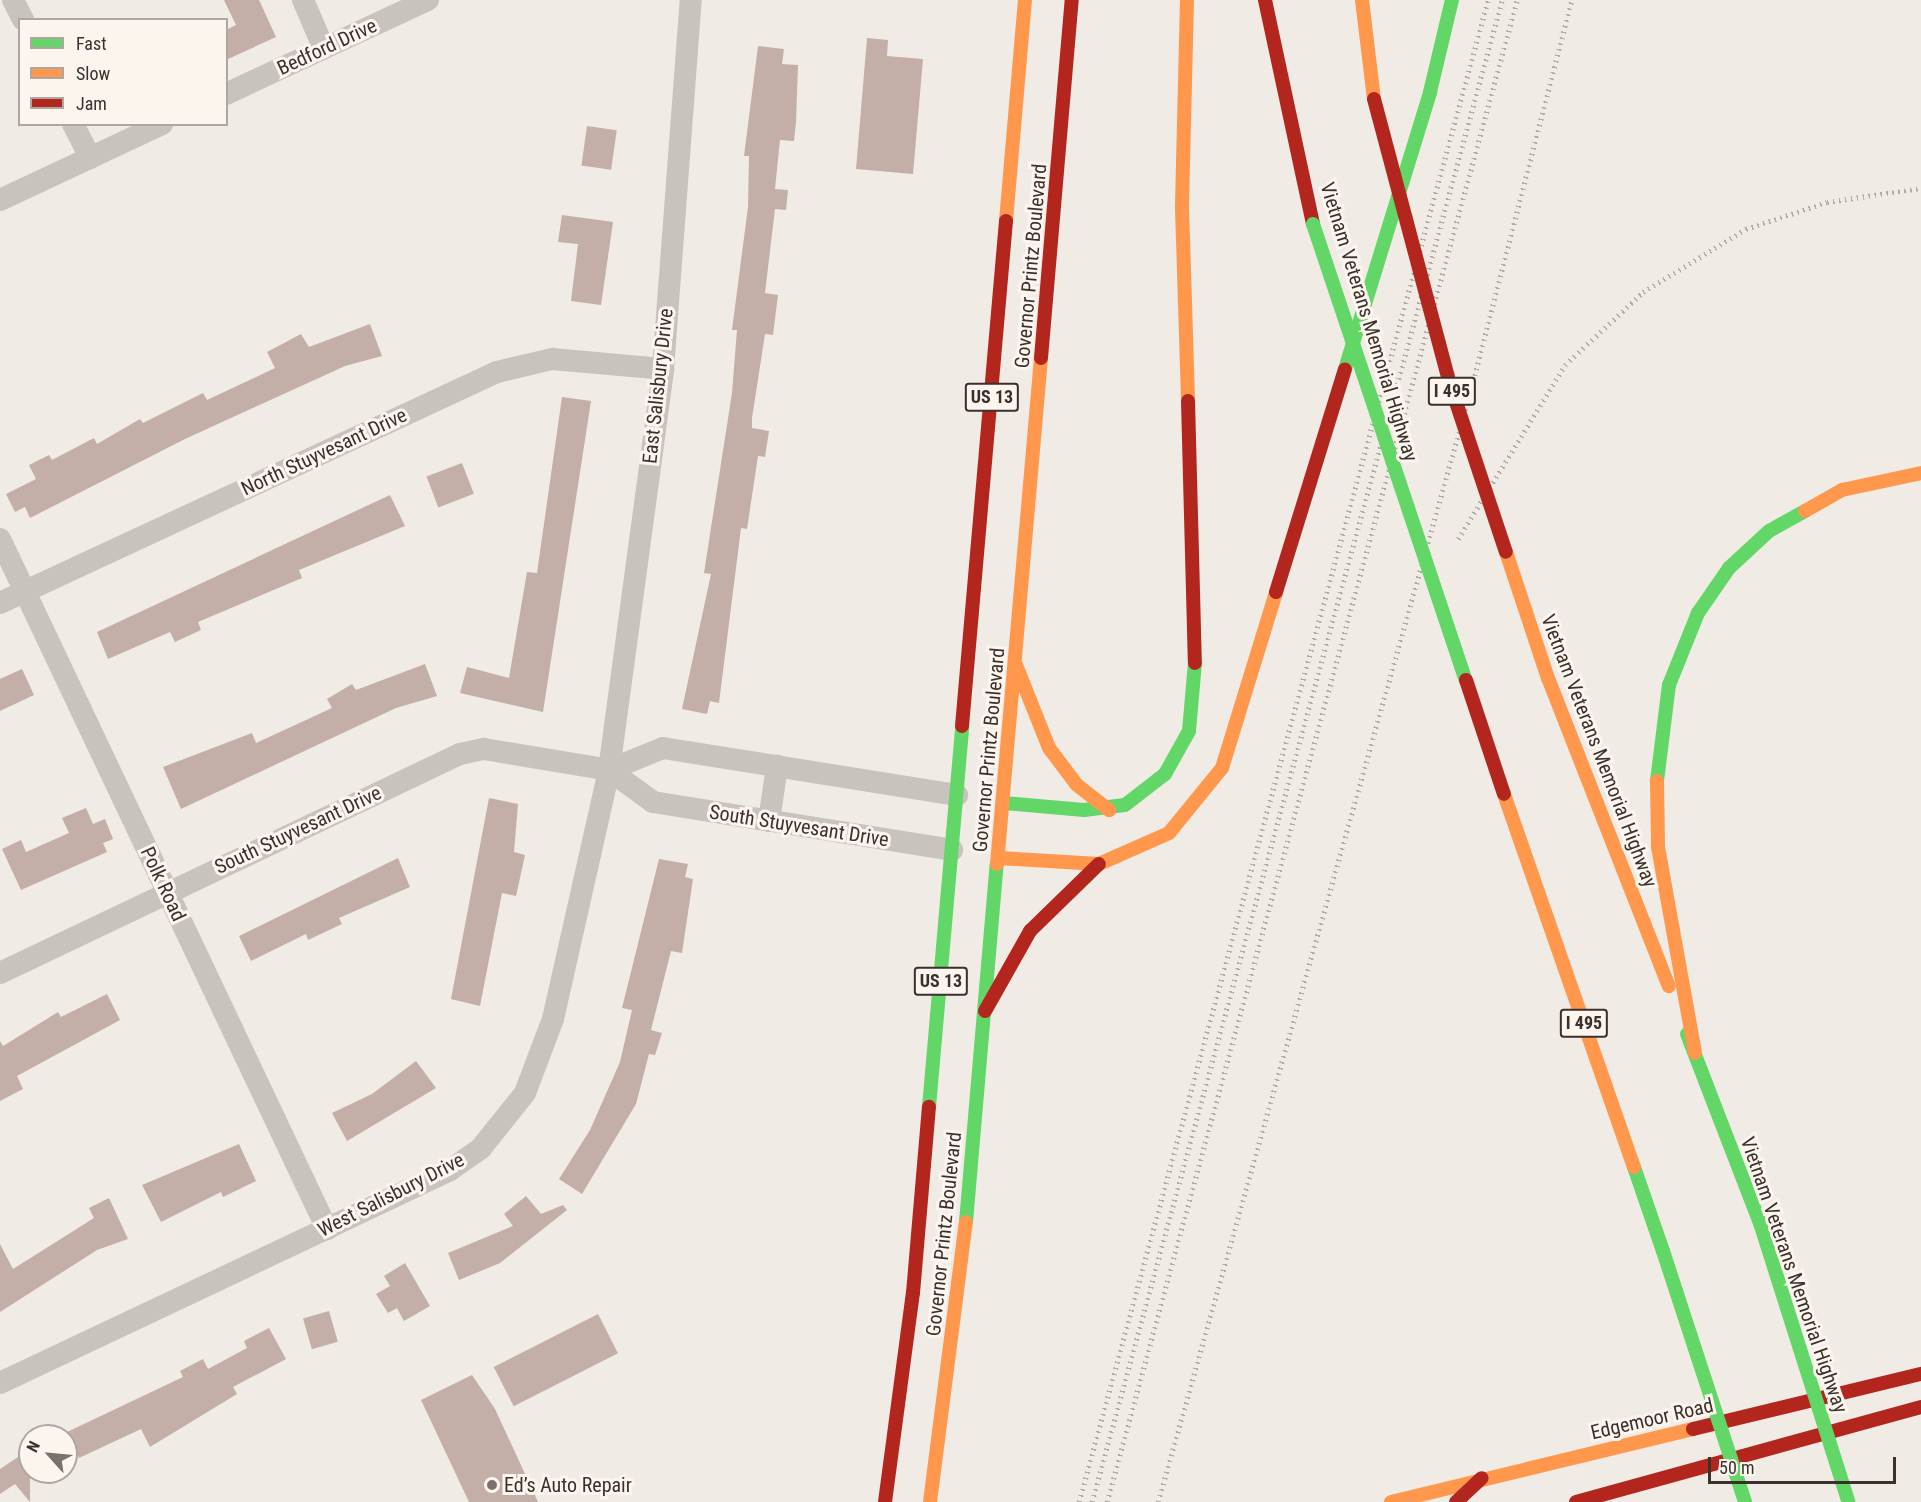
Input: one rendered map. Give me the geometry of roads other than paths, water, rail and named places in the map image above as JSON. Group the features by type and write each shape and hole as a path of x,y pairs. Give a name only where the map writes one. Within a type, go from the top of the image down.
{"main road":[{"name":"Governor Printz Boulevard","path":"885,1502 913,1293 964,852 1006,233 1025,0"},
{"name":"Governor Printz Boulevard","path":"930,1502 957,1311 1052,260 1072,0"},
{"path":"969,797 1004,803 1109,810 1142,795 1165,774 1189,731 1194,705 1182,208 1187,0"},
{"name":"Vietnam Veterans Memorial Highway","path":"1265,0 1313,224 1504,794 1663,1251 1745,1502"},
{"name":"Vietnam Veterans Memorial Highway","path":"1362,0 1374,99 1448,378 1548,678 1760,1223 1848,1501"},
{"path":"985,1011 1030,931 1099,864 1169,833 1222,768 1430,92 1452,0"},
{"path":"1006,233 1052,260"},
{"path":"1695,1053 1658,847 1657,761 1669,686 1698,613 1729,568 1769,531 1842,490 1921,473"},
{"path":"1016,665 1049,748 1077,785 1109,810"},
{"name":"South Stuyvesant Drive","path":"964,852 999,858 1099,864"},
{"name":"Edgemoor Road","path":"1391,1502 1482,1478 1921,1374"},
{"path":"1576,1502 1921,1407"},
{"path":"1456,1502 1482,1478"}],"street":[{"path":"13,0 21,18"},
{"path":"303,0 324,49"},
{"name":"Bedford Drive","path":"228,93 428,0"},
{"name":"East Salisbury Drive","path":"609,770 663,369 691,0"},
{"path":"74,126 90,158"},
{"path":"0,200 158,126"},
{"name":"North Stuyvesant Drive","path":"0,603 497,372 552,358 663,369"},
{"name":"Polk Road","path":"0,539 327,1228"},
{"path":"609,770 663,748 969,797"},
{"name":"South Stuyvesant Drive","path":"0,973 460,754 510,750 609,770 653,802 964,852"},
{"path":"769,821 777,766"},
{"name":"West Salisbury Drive","path":"0,1383 450,1170 481,1148 525,1093 552,1019 609,770"}],"railway":[{"path":"1079,1502 1488,0"},
{"path":"1092,1502 1502,0"},
{"path":"1107,1502 1517,0"},
{"path":"1158,1502 1470,393 1572,0"},
{"path":"1458,539 1565,365 1643,292 1746,229 1827,202 1921,188"}],"place":[{"name":"Ed’s Auto Repair","path":"492,1485"}]}
